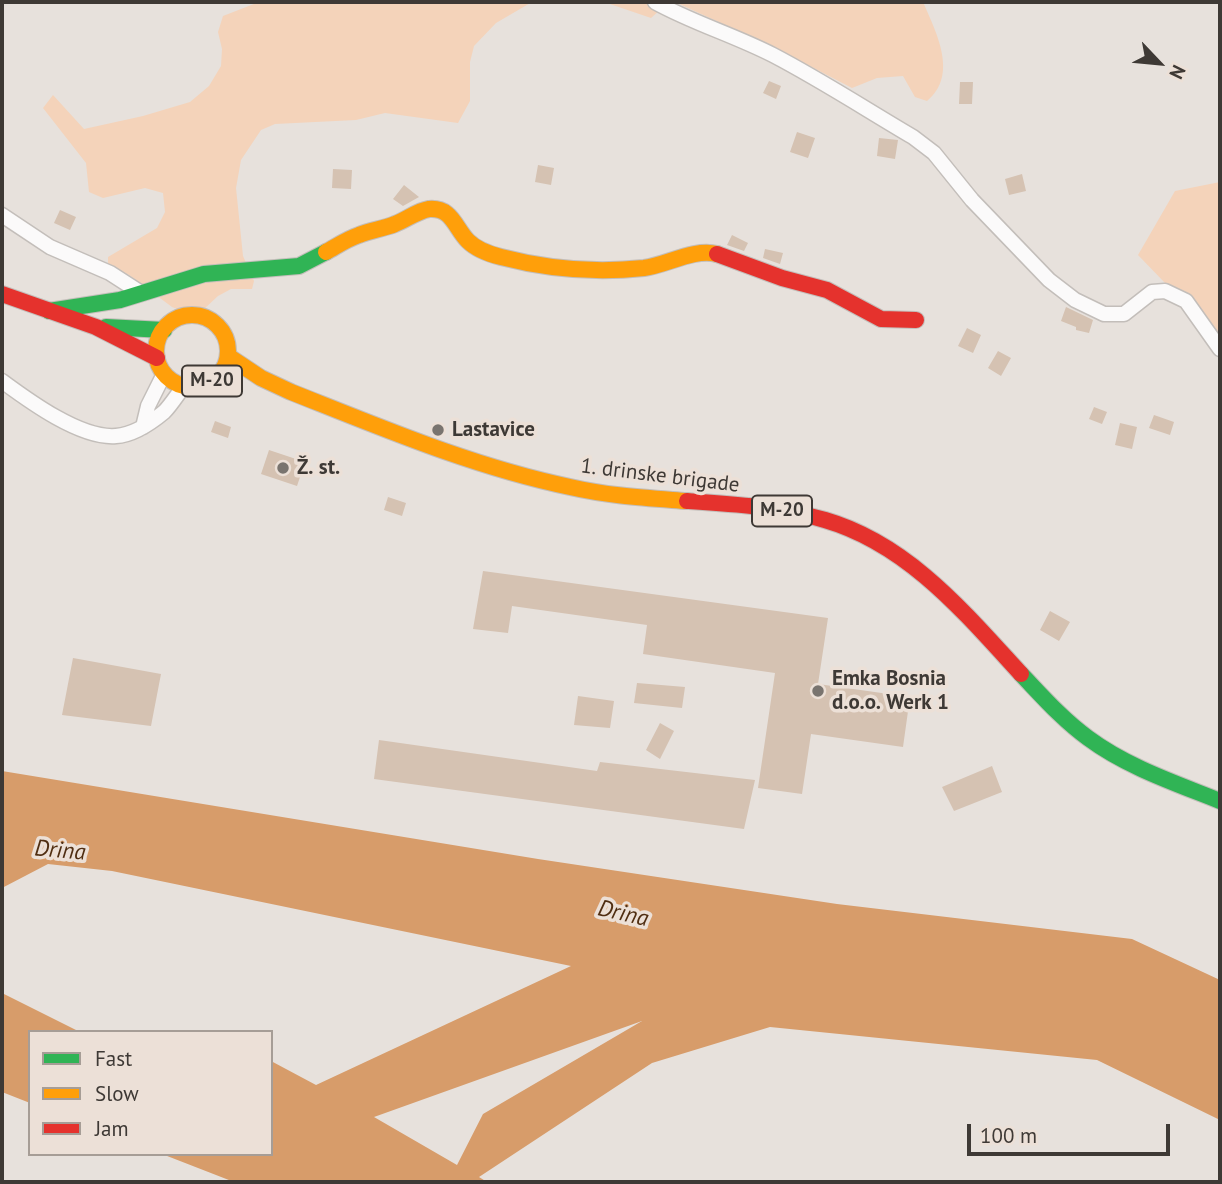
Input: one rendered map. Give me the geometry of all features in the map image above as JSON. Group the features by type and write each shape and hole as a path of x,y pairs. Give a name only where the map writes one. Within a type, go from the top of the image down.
{"main road":[{"path":"49,311 120,300 204,274 299,266 349,239 432,209 445,211 452,216 471,244 498,256 583,270 661,265 703,251 827,290 881,319 916,320"},
{"name":"M-20","path":"2,294 96,327 157,358"},
{"name":"M-20","path":"183,317 206,318 216,324 223,333 228,345 228,356 224,368 207,384 184,386 173,382 164,374 157,358 159,338 172,322 183,317"},
{"name":"M-20","path":"96,327 164,330"},
{"name":"M-20","path":"228,356 266,381"},
{"name":"M-20","path":"217,377 266,381"},
{"name":"1. drinske brigade","path":"266,381 439,449 502,470 600,493 795,513 855,531 903,560 929,580 1072,725 1100,747 1126,763 1220,801"}],"street":[{"path":"655,2 688,20 711,26 774,56 913,137 934,153 972,200 1049,280 1075,300 1104,314 1124,314 1152,292 1165,291 1186,302 1220,349"},
{"path":"2,215 50,247 110,273 141,293"},
{"path":"143,427 148,406 164,374"},
{"path":"2,380 68,423 102,435 118,436 143,427 164,411 184,386"}],"shaded area":[{"path":"259,2 532,2 496,23 474,46 470,62 470,101 458,123 385,113 356,120 275,124 261,130 241,160 236,188 243,256 254,281 252,289 231,289 218,296 203,310 185,312 172,307 129,275 108,264 108,257 157,228 165,212 163,193 145,188 103,198 89,192 86,163 43,108 53,95 84,129 190,102 209,86 221,66 222,49 218,32 223,16"},
{"path":"604,2 669,2 651,18"},
{"path":"675,2 923,2 942,53 942,79 937,91 927,101 915,97 903,76 877,78 852,88 777,49"},
{"path":"1220,182 1220,339 1199,306 1188,296 1165,283 1138,255 1175,191"}],"water":[{"name":"Drina","path":"2,771 538,859 837,904 1132,939 1220,980 1220,1120 1097,1060 770,1027 652,1063 479,1177 487,1182 234,1182 167,1156 273,1156 273,1062 316,1085 571,966 112,871 48,864 2,888","holes":["642,1021 483,1114 457,1165 374,1117"]},
{"path":"2,993 76,1030 28,1030 28,1102 2,1092"}],"building":[{"path":"769,81 781,86 776,99 763,93"},
{"path":"960,82 973,82 972,104 959,104"},
{"path":"797,132 815,138 808,158 790,152"},
{"path":"879,138 898,140 895,159 877,156"},
{"path":"538,165 554,168 551,185 535,182"},
{"path":"333,169 352,170 351,189 332,188"},
{"path":"1022,174 1026,191 1009,195 1005,179"},
{"path":"404,185 419,197 403,206 393,199"},
{"path":"60,210 76,217 70,230 54,223"},
{"path":"732,235 748,243 744,251 727,245"},
{"path":"765,249 783,253 780,264 763,258"},
{"path":"1066,307 1093,320 1089,333 1076,330 1076,327 1061,321"},
{"path":"967,328 981,335 973,353 958,346"},
{"path":"998,351 1011,358 1001,376 988,368"},
{"path":"1094,407 1107,412 1102,424 1089,419"},
{"path":"1154,415 1174,422 1170,435 1149,428"},
{"path":"215,421 231,427 228,438 211,432"},
{"path":"1120,423 1137,427 1132,449 1115,445"},
{"name":"Ž. st.","path":"269,450 305,462 297,486 261,474"},
{"path":"388,497 406,503 402,516 384,510"},
{"name":"Emka Bosnia d.o.o. Werk 1","path":"483,571 828,618 818,684 910,697 903,747 811,734 802,794 758,788 775,673 643,654 647,625 512,606 508,633 473,629"},
{"path":"1050,611 1070,622 1059,641 1040,630"},
{"path":"73,658 161,674 151,726 62,715"},
{"path":"637,683 685,687 682,708 634,703"},
{"path":"578,696 614,701 610,728 574,725"},
{"path":"660,723 674,731 660,759 646,750"},
{"path":"379,740 597,771 600,762 755,780 744,829 374,779"},
{"path":"992,766 1002,792 954,811 942,787"}],"traffic: fast":[{"path":"49,311 120,300 204,274 299,266 326,252"},
{"path":"106,327 164,330"},
{"path":"1021,674 1070,724 1103,748 1152,774 1220,801"}],"traffic: slow":[{"path":"326,252 355,237 390,226 420,212 437,209 448,215 468,241 479,249 497,256 536,264 572,269 626,269 644,268 699,253 717,254"},
{"path":"192,315 212,321 222,331 228,351 222,371 212,381 192,387 172,381 162,371 156,351 162,331 172,321 192,315"},
{"path":"228,356 261,378 291,392 429,446 499,469 585,490 687,501"}],"traffic: jam":[{"path":"717,254 782,278 827,290 881,319 916,320"},
{"path":"2,294 96,327 157,358"},
{"path":"687,501 791,512 855,531 909,563 933,583 1021,674"}],"place":[{"name":"Lastavice","path":"438,430"},
{"name":"Ž. st.","path":"283,468"},
{"name":"Emka Bosnia d.o.o. Werk 1","path":"818,691"}]}
